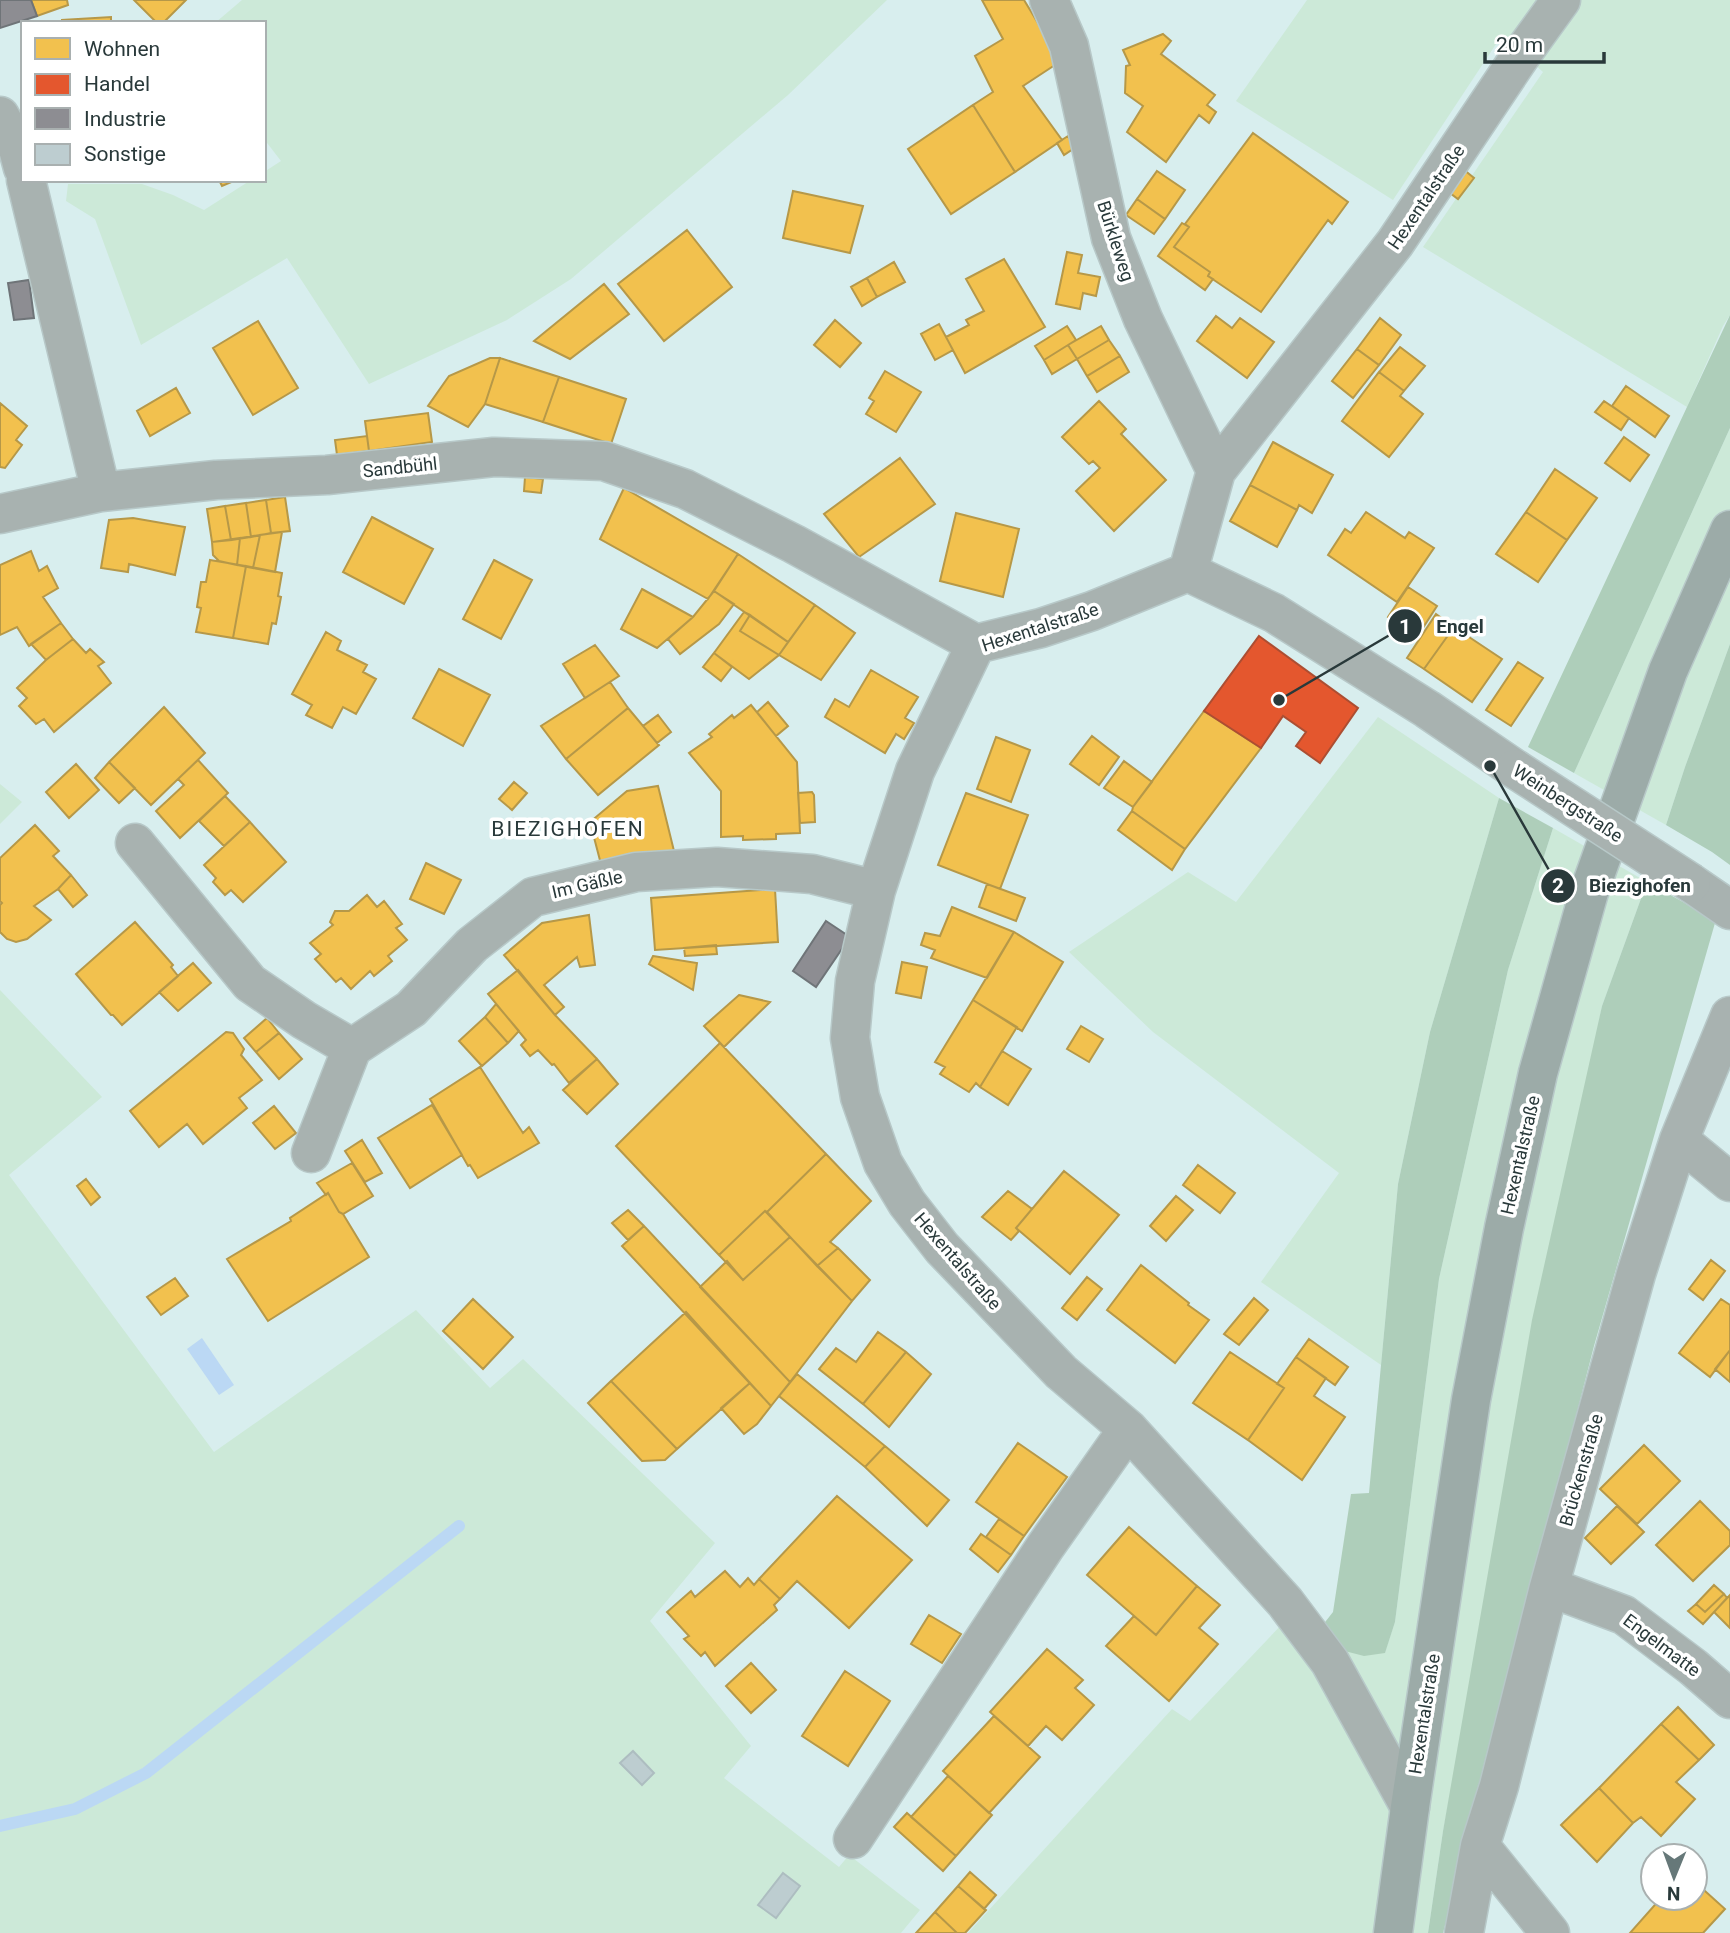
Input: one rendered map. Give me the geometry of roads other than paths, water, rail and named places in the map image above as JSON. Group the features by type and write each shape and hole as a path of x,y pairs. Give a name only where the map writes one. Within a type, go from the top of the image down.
{"main road":[{"name":"Hexentalstraße","path":"1393,1933 1471,1400 1504,1228 1538,1073 1589,892 1668,671 1730,530"}],"street":[{"name":"Bürkleweg","path":"1050,0 1069,46 1111,237 1143,319 1216,471"},
{"name":"Hexentalstraße","path":"1410,1807 1330,1662 1285,1602 1128,1429 1061,1372 942,1248 908,1203 883,1163 860,1097 850,1038 855,981 876,890 915,771 976,644 1041,628 1092,611 1188,572 1216,471 1395,243 1561,0"},
{"path":"0,116 18,149 21,160"},
{"path":"26,182 102,492"},
{"name":"Sandbühl","path":"0,514 102,492 216,480 327,475 494,457 604,461 697,495 794,544 976,644"},
{"name":"Weinbergstraße","path":"1188,572 1274,613 1427,709 1730,910"},
{"path":"135,843 250,983 304,1020 352,1048 311,1153"},
{"name":"Im Gäßle","path":"352,1048 411,1009 472,945 533,897 636,872 716,867 812,874 876,890"},
{"name":"Brückenstraße","path":"1464,1933 1480,1846 1499,1786 1549,1587 1636,1274 1679,1140 1730,1016"},
{"path":"1679,1140 1730,1182"},
{"path":"853,1839 1045,1547 1128,1429"},
{"name":"Engelmatte","path":"1549,1587 1624,1615 1730,1699"},
{"path":"1480,1846 1550,1933"}],"water":[{"path":"202,1338 234,1385 219,1395 187,1349"}],"waterway":[{"path":"0,1826 75,1809 146,1773 459,1526"}],"place":[{"name":"Engel","path":"1279,700"},
{"name":"Biezighofen","path":"1490,766"}],"district":[{"name":"BIEZIGHOFEN","path":"568,829"}]}
